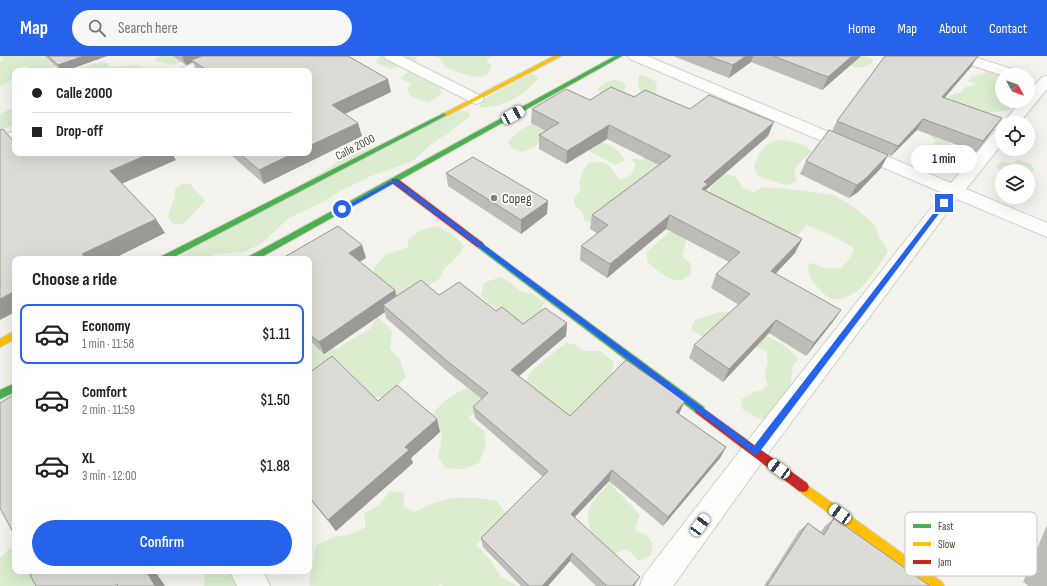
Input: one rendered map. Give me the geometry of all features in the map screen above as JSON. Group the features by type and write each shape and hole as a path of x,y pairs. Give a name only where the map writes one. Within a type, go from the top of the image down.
{"street":[{"path":"194,68 226,56"},
{"path":"390,56 476,99"},
{"name":"Calle 2000","path":"169,256 558,56"},
{"path":"257,256 395,181 619,56"},
{"path":"635,56 1047,230"},
{"path":"957,56 995,68"},
{"path":"1017,116 1046,83 1035,81"},
{"path":"0,142 12,137"},
{"path":"655,586 954,191 995,141"},
{"path":"395,181 755,452 905,562"},
{"path":"0,342 12,336"},
{"path":"0,395 12,389"},
{"path":"247,574 255,586"},
{"path":"924,576 938,586"}],"green space":[{"path":"0,56 50,56 57,65 54,68 12,68 12,79 0,87 0,62 3,59"},
{"path":"160,56 201,56 172,65 154,60"},
{"path":"380,56 397,56 402,59 409,56 416,57 417,61 390,69 375,62"},
{"path":"433,56 495,56 490,57 486,62 492,65 488,73 481,76 476,76 445,67 440,58"},
{"path":"838,56 865,56 874,60 867,66 855,67 843,64"},
{"path":"101,62 108,64 110,67 136,65 146,68 78,68"},
{"path":"982,65 995,72 995,108 1010,108 1011,110 989,113 985,115 947,101 948,96 964,91 963,88 976,84 968,81 971,77 986,73 982,69"},
{"path":"412,70 427,70 443,76 437,81 442,93 428,103 411,96 407,90 411,84 400,78"},
{"path":"531,73 539,78 520,95 497,106 480,107 479,102"},
{"path":"639,75 644,75 655,81 657,86 656,94 649,96 640,91 638,81"},
{"path":"613,80 623,82 626,85 624,91 642,99 603,98 597,89 604,83"},
{"path":"12,108 12,126 0,129 0,114"},
{"path":"460,111 469,112 470,116 429,146 413,161 371,176 340,191 325,201 289,218 261,244 244,252 215,254 211,256 180,256 332,166 337,162"},
{"path":"535,123 548,133 535,146 523,152 513,149 508,143 510,139 527,126"},
{"path":"928,129 947,133 947,142 962,151 957,156 952,158 953,161 948,164 935,166 928,163 920,156 920,152 932,148 936,141 929,135"},
{"path":"783,140 804,145 812,152 800,162 794,171 797,181 785,185 758,176 754,166 764,147 771,143"},
{"path":"599,141 614,148 625,160 616,165 589,151 589,145"},
{"path":"660,148 682,150 591,223 585,221 582,212 574,204 575,196 581,190 579,184 583,171 589,163 606,163 620,180 631,175 636,164 630,158 642,160"},
{"path":"1018,160 1031,164 1014,164"},
{"path":"1002,162 1014,164 999,164"},
{"path":"725,174 734,176 742,187 754,193 762,187 833,195 854,207 874,224 880,239 888,251 876,270 859,289 850,296 840,299 830,297 820,290 812,280 808,263 815,264 823,268 841,268 851,257 854,248 831,235 807,225 795,238 708,195 711,187"},
{"path":"181,184 190,184 205,201 184,223 174,225 168,216 175,196 175,189"},
{"path":"436,226 452,234 464,246 459,255 444,269 440,278 416,294 386,303 379,281 373,270 385,255 408,247 408,240 421,230"},
{"path":"670,231 680,234 686,241 682,256 691,264 691,274 680,281 668,278 648,263 646,253"},
{"path":"500,277 507,280 520,291 532,294 545,302 541,308 543,313 523,327 503,315 481,296 484,283"},
{"path":"735,311 759,331 786,347 798,359 792,368 791,385 783,407 761,420 743,410 741,399 756,391 762,391 768,385 765,375 768,361 766,350 750,347 720,333 701,336 691,329 695,320 719,312"},
{"path":"377,317 388,326 392,332 390,349 399,358 406,377 384,397 372,397 342,365 312,378 312,341 316,338 336,349 370,329"},
{"path":"566,343 574,344 583,351 600,351 614,362 611,376 567,426 525,384 530,372"},
{"path":"493,376 482,407 468,418 484,431 486,445 479,463 463,469 445,468 438,457 442,435 433,414 453,396 468,387"},
{"path":"583,464 618,478 612,486 640,515 634,530 648,536 653,544 651,555 639,561 627,549 612,554 593,535 589,523 589,509 594,500 607,486"},
{"path":"390,491 404,493 404,507 415,512 436,503 454,498 474,498 497,501 507,516 476,545 491,561 501,577 517,586 443,586 441,584 438,586 310,586 309,582 311,574 312,574 316,546 333,537 349,535 366,527 364,514 379,505"},
{"path":"12,547 12,574 46,574 39,586 0,586 0,558"},
{"path":"205,574 234,574 249,586 204,586"}],"building":[{"path":"48,56 84,56 58,65"},
{"path":"202,56 348,56 388,79 332,105 358,123 312,145 312,68 204,68 191,60"},
{"path":"708,56 746,56 733,65"},
{"path":"773,56 852,56 828,77"},
{"path":"885,56 978,56 942,97 996,116 995,116 995,126 983,141 923,119 898,146 837,121"},
{"path":"611,87 634,97 645,90 690,109 709,95 774,122 704,182 708,184 702,189 802,239 771,271 841,310 814,343 776,320 729,369 694,345 750,294 716,274 740,252 670,215 610,264 581,246 608,225 592,215 671,156 609,125 567,151 539,135 559,123 532,109 566,89 590,100"},
{"path":"3,129 12,140 12,156 144,156 110,171 156,219 82,254 84,256 12,256 12,293 0,299 0,130"},
{"path":"829,130 888,155 865,179 857,185 806,161"},
{"path":"243,156 288,156 259,170"},
{"path":"473,157 548,201 521,220 446,173"},
{"path":"338,226 362,245 349,253 395,290 319,342 312,336 312,256 286,256"},
{"path":"421,280 439,295 459,282 496,311 502,307 523,324 545,308 567,323 511,370 570,416 626,360 685,401 676,412 726,447 668,517 612,470 571,514 640,577 632,586 607,586 572,553 542,586 529,586 481,538 548,471 473,407 488,393 447,361 383,305"},
{"path":"332,356 378,401 397,385 437,419 405,447 409,450 328,520 312,501 312,371"},
{"path":"12,396 12,530 0,508 0,403"},
{"path":"834,518 905,568 905,576 916,576 930,586 767,586 808,523 824,535"},
{"path":"148,574 155,586 118,586 117,584 114,586 36,586 30,575"}],"traffic: fast":[{"path":"256,256 619,56"},
{"path":"169,256 446,114"},
{"path":"480,245 700,410"},
{"path":"0,395 12,389"}],"traffic: slow":[{"path":"446,114 558,56"},
{"path":"0,343 12,337"},
{"path":"803,487 905,562"},
{"path":"924,576 938,586"}],"traffic: jam":[{"path":"395,181 480,245"},
{"path":"700,410 803,487"}],"place":[{"name":"Copeg","path":"494,198"}],"route":[{"path":"342,209 395,181 755,452 944,203"}]}
